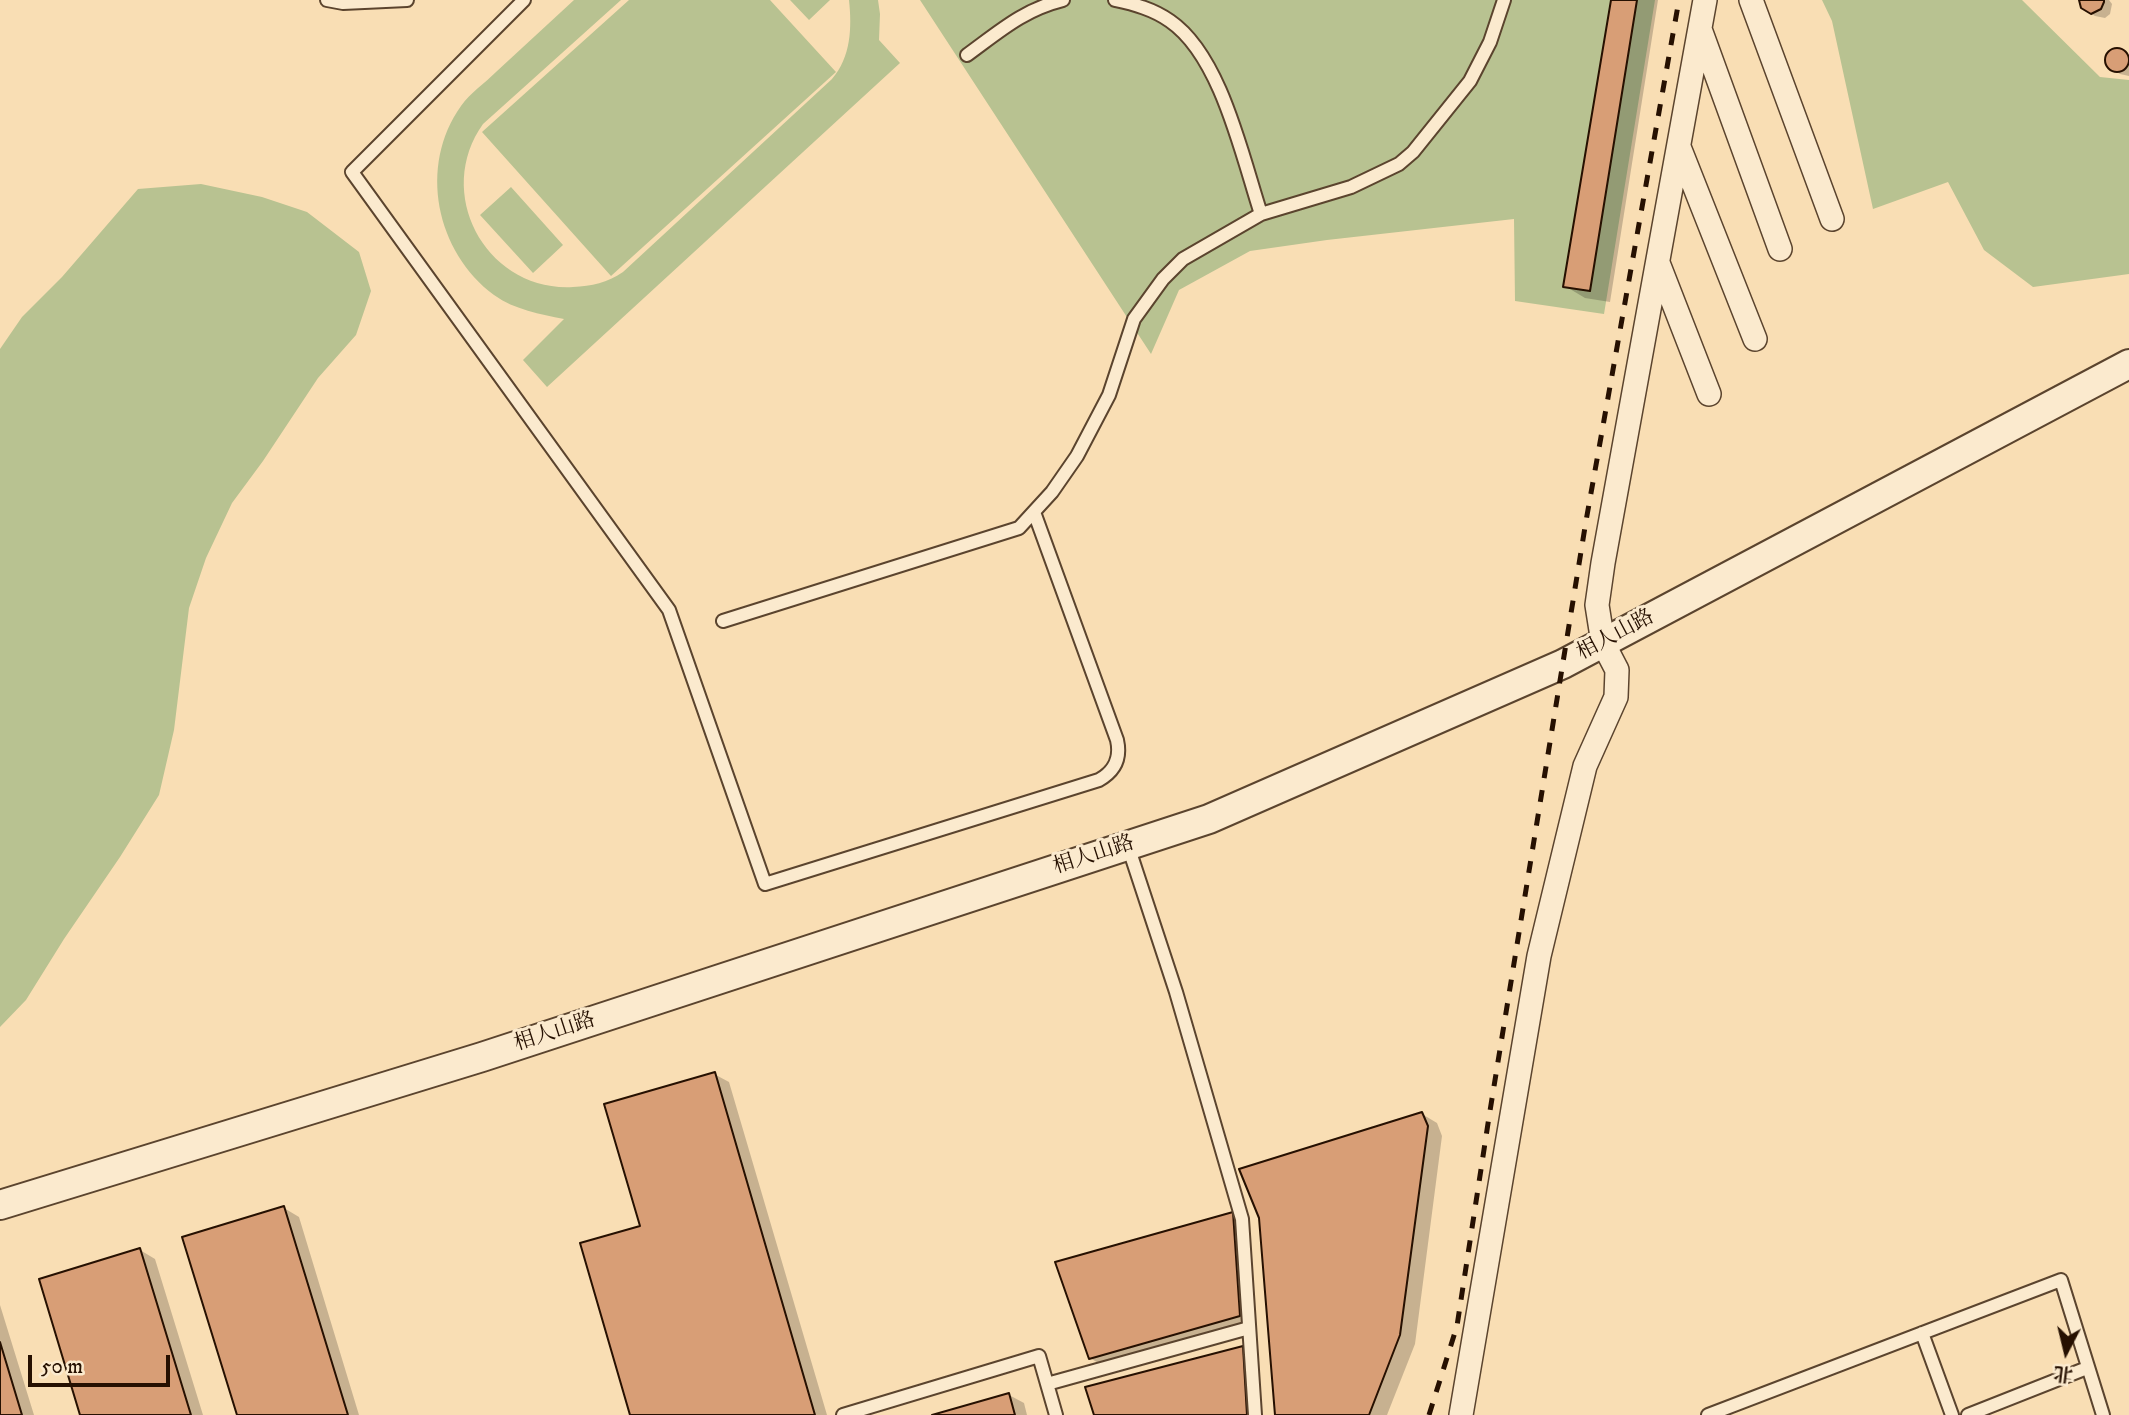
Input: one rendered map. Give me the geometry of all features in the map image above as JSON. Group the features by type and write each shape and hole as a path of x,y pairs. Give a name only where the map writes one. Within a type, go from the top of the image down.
{"street":[{"path":"1461,1415 1539,956 1585,766 1616,697 1617,670 1603,643 1597,605 1705,0"},
{"path":"1751,0 1832,219"},
{"path":"1700,30 1780,249"},
{"path":"1679,147 1755,339"},
{"path":"1658,262 1709,394"},
{"name":"相人山路","path":"0,1205 482,1057 1209,819 1563,664 2129,364"}],"lane":[{"path":"327,0 344,3 407,0"},
{"path":"524,0 352,172 669,610 765,884 1099,780 1112,771 1119,754 1117,740 1034,512"},
{"path":"967,55 1015,19 1036,8 1063,0"},
{"path":"1115,0 1146,8 1169,20 1203,55 1226,107 1261,214"},
{"path":"723,621 1019,528 1052,492 1077,456 1109,394 1134,319 1163,279 1183,259 1261,214 1351,187 1388,170 1413,152 1471,81 1490,42 1504,0"},
{"path":"1128,845 1176,992 1242,1219 1255,1415"},
{"path":"1708,1415 2061,1280 2103,1415"},
{"path":"1047,1384 1249,1328"},
{"path":"1922,1334 1952,1415"},
{"path":"843,1415 1039,1356 1056,1415"},
{"path":"1968,1415 2087,1368"}],"green space":[{"path":"574,0 621,0 483,124 469,151 464,180 467,208 477,234 494,256 516,273 542,284 587,286 623,272 832,79 847,52 849,0 878,0 879,40 900,63 547,387 523,360 564,319 510,304 494,295 474,277 458,256 447,232 437,181 440,155 448,130 461,106"},
{"path":"629,0 770,0 836,72 611,276 482,132"},
{"path":"790,0 830,0 809,20"},
{"path":"920,0 1655,0 1604,314 1515,301 1514,219 1250,251 1179,290 1151,354"},
{"path":"1822,0 2022,0 2100,77 2129,80 2129,274 2033,287 1984,250 1948,182 1873,209 1832,21"},
{"path":"201,184 262,197 307,212 359,252 371,291 356,335 318,378 232,503 206,558 189,608 174,730 159,795 26,1000 0,1027 0,349 22,317 62,277 138,189"},
{"path":"511,187 563,245 533,273 480,215"}],"building":[{"path":"1611,0 1637,0 1590,291 1563,287"},
{"path":"2079,0 2104,2 2101,9 2091,14 2081,8"},
{"path":"2117,48 2126,51 2129,60 2126,69 2117,72 2108,69 2105,60 2108,51"},
{"path":"715,1072 815,1415 630,1415 580,1243 640,1226 604,1104"},
{"path":"1422,1112 1428,1126 1400,1335 1369,1415 1275,1415 1259,1218 1239,1169"},
{"path":"284,1206 348,1415 237,1415 182,1237"},
{"path":"1233,1212 1240,1316 1089,1359 1055,1262"},
{"path":"140,1248 191,1415 80,1415 39,1279"},
{"path":"0,1342 22,1415 0,1415"},
{"path":"1243,1346 1247,1415 1094,1415 1085,1387"},
{"path":"1009,1393 1015,1415 932,1415"}],"railway":[{"path":"1429,1415 1457,1326 1586,521 1679,0"}]}
